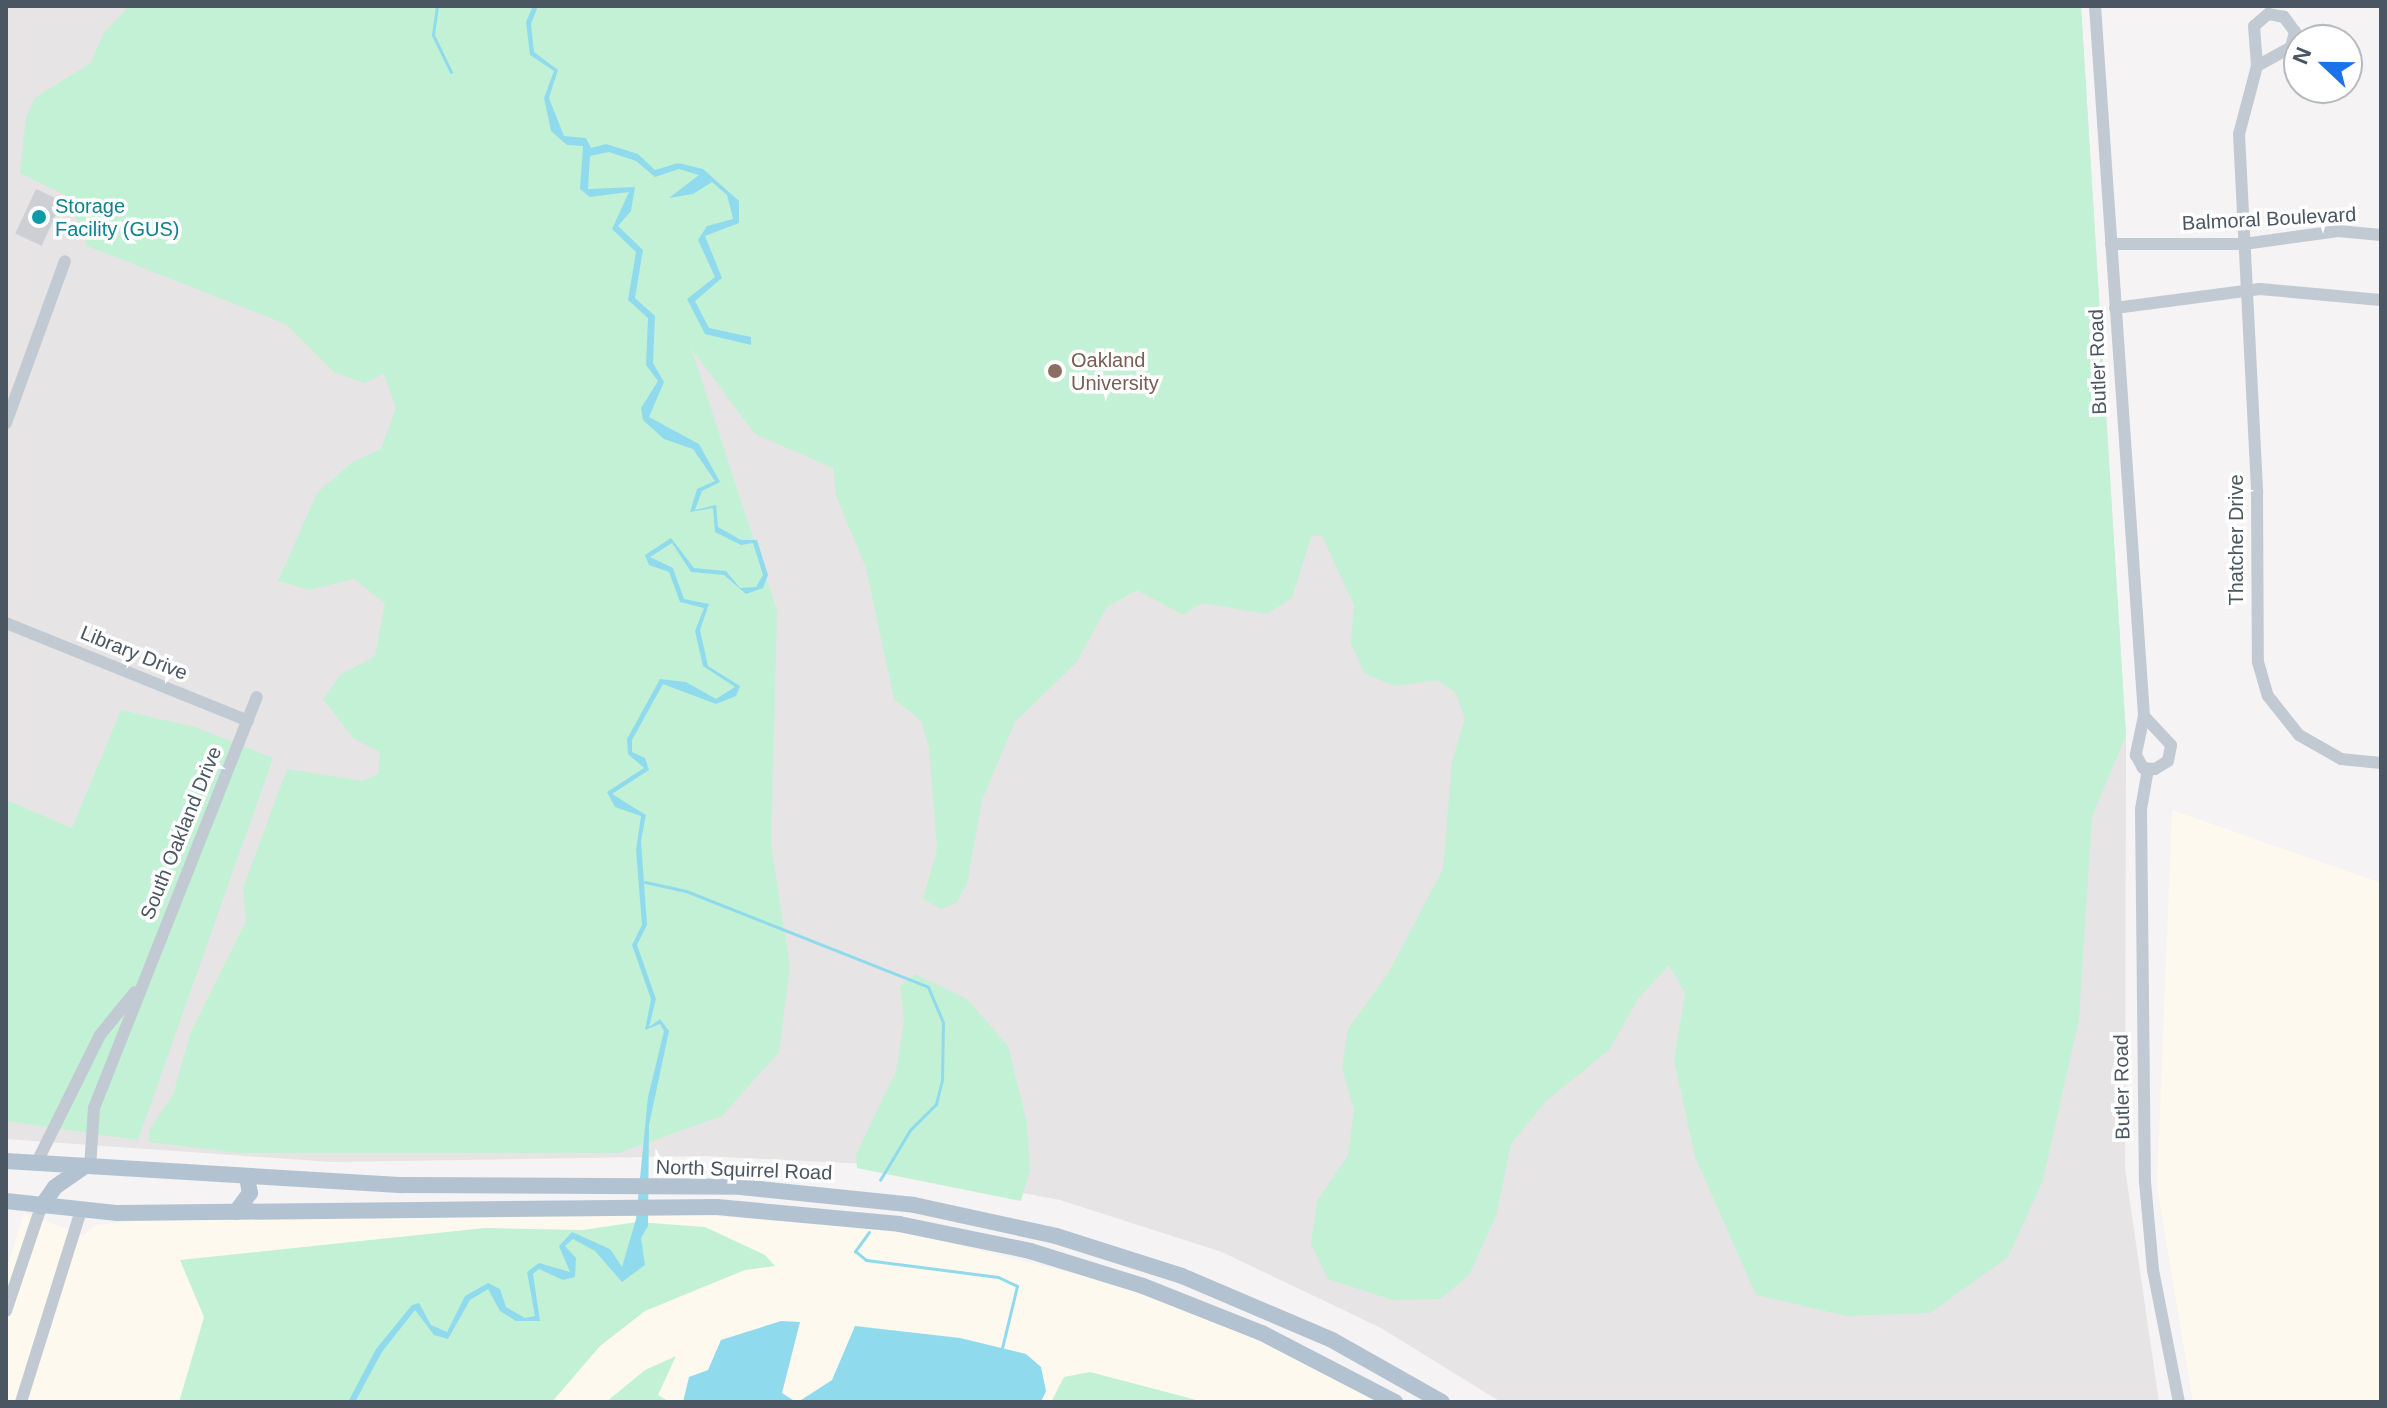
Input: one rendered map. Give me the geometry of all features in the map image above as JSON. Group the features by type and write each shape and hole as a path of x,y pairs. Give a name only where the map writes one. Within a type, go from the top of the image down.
{"main road":[{"name":"North Squirrel Road","path":"6,1161 247,1177 679,1186 880,1200 1056,1236 1255,1306 1442,1402"},
{"path":"41,1207 55,1187 86,1168"},
{"path":"236,1212 250,1193 247,1177"},
{"name":"North Squirrel Road","path":"6,1201 81,1211 678,1207 899,1224 1043,1255 1224,1316 1395,1402"}],"street":[{"name":"Butler Road","path":"2095,6 2144,716 2136,755 2148,769 2141,800 2144,1167 2153,1270 2179,1402"},
{"name":"Thatcher Drive","path":"2257,66 2239,134 2260,675 2281,716 2310,743 2341,759 2381,763"},
{"name":"Balmoral Boulevard","path":"2111,244 2244,244 2338,231 2381,235"},
{"path":"6,423 65,261"},
{"path":"2115,308 2246,290 2381,300"},
{"name":"Library Drive","path":"6,623 248,721"},
{"name":"South Oakland Drive","path":"86,1168 94,1108 257,697"},
{"path":"2144,716 2171,745 2168,761 2148,769"},
{"name":"South Oakland Drive","path":"36,1164 100,1035 142,983"},
{"path":"6,1311 41,1207"},
{"path":"21,1402 81,1211"}],"shaded area":[{"name":"Oakland University","path":"6,6 2081,6 2126,736 2125,1168 2159,1402 1501,1402 1381,1328 1222,1252 1060,1200 867,1164 706,1156 332,1162 6,1139"},
{"path":"2172,810 2381,883 2381,1402 2193,1402 2157,1186"},
{"path":"24,1213 83,1235 97,1225 133,1221 674,1213 897,1230 1125,1286 1254,1337 1381,1402 6,1402 6,1270"}],"green space":[{"name":"Oakland University","path":"129,6 2081,6 2126,736 2092,816 2079,1019 2043,1180 2008,1257 1930,1313 1847,1316 1756,1295 1695,1157 1674,1060 1685,993 1669,965 1638,999 1609,1050 1545,1102 1511,1144 1496,1216 1469,1275 1440,1299 1393,1300 1328,1279 1311,1244 1317,1201 1348,1155 1354,1110 1342,1068 1348,1029 1389,972 1443,869 1452,761 1465,719 1456,693 1437,680 1395,686 1365,674 1351,644 1354,605 1322,536 1311,536 1292,598 1267,614 1202,603 1183,615 1137,590 1107,607 1076,663 1015,722 982,800 967,884 956,903 941,909 923,899 937,849 929,748 921,721 894,699 866,568 836,496 833,468 755,434 691,348 777,610 771,845 790,966 779,1052 722,1116 618,1153 240,1153 149,1142 149,1130 173,1095 190,1034 246,921 243,888 287,769 363,781 378,774 380,752 354,739 323,699 340,675 375,656 385,603 354,579 309,590 278,581 317,493 351,463 381,449 396,408 384,374 364,383 334,372 286,324 87,246 69,197 20,173 26,117 36,97 91,63 103,34"},
{"path":"121,710 195,727 273,758 138,1140 6,1121 6,800 72,828"},
{"path":"915,974 967,999 1008,1046 1027,1123 1030,1169 1021,1201 857,1168 856,1155 896,1071 904,1021 900,987"},
{"path":"637,1222 705,1227 765,1255 775,1266 745,1270 645,1311 600,1346 552,1402 179,1402 204,1317 180,1260 485,1228 583,1230"},
{"path":"676,1356 658,1395 670,1402 606,1402 645,1370"},
{"path":"1090,1372 1202,1402 1051,1402 1064,1377"}],"water":[{"path":"533,6 538,6 531,24 534,52 558,70 549,98 564,136 586,138 591,148 606,144 638,154 655,170 678,163 703,169 739,201 739,223 705,236 722,278 695,301 709,328 751,337 751,345 705,334 687,299 715,277 698,240 707,226 733,219 727,195 712,182 693,194 669,198 699,175 679,169 655,177 636,161 609,152 590,156 588,189 635,187 631,211 618,226 643,250 635,298 655,316 653,363 664,382 649,417 699,444 720,482 702,491 695,510 716,505 718,527 741,540 757,540 768,575 763,588 746,594 724,575 691,572 672,543 650,557 673,568 684,599 709,604 700,630 708,666 740,686 736,696 716,704 663,684 632,740 632,752 645,758 649,770 612,794 646,815 641,841 647,925 637,945 656,999 649,1027 660,1019 669,1031 649,1125 648,1226 641,1238 645,1265 622,1282 595,1251 573,1239 565,1246 576,1258 575,1277 563,1280 539,1269 533,1274 540,1321 516,1321 500,1311 488,1289 470,1300 448,1339 434,1335 415,1310 382,1352 355,1402 348,1402 376,1349 412,1305 419,1303 431,1325 447,1332 465,1296 488,1283 500,1289 506,1307 525,1318 535,1316 527,1272 539,1263 570,1272 559,1246 572,1232 610,1249 622,1267 636,1219 648,1097 664,1031 660,1024 645,1030 651,999 632,945 642,925 636,850 641,816 615,807 607,792 644,768 628,754 627,739 660,679 686,682 716,699 735,687 703,666 695,631 704,608 680,602 669,572 649,565 645,555 671,538 694,568 726,571 740,588 756,587 763,575 753,543 741,545 715,532 713,508 690,512 697,489 715,481 693,449 664,439 643,420 641,408 658,381 646,365 648,318 628,300 636,252 612,229 629,192 590,197 580,189 583,146 567,145 551,131 544,98 554,71 530,55 526,22"},
{"path":"781,1321 800,1322 782,1393 796,1402 683,1402 689,1377 708,1370 721,1340"},
{"path":"855,1326 960,1338 1026,1354 1041,1367 1046,1391 1041,1402 798,1402 832,1380"}],"building":[{"name":"Storage Facility (GUS)","path":"36,189 62,201 42,246 15,233"}],"waterway":[{"path":"437,6 433,35 451,72"},
{"path":"645,882 686,891 928,987 943,1022 942,1080 936,1104 910,1130 880,1180"},
{"path":"869,1232 855,1251 866,1260 998,1277 1017,1286 1001,1352"}],"place":[{"name":"Storage Facility (GUS)","path":"39,217"},
{"name":"Oakland University","path":"1055,371"}]}
